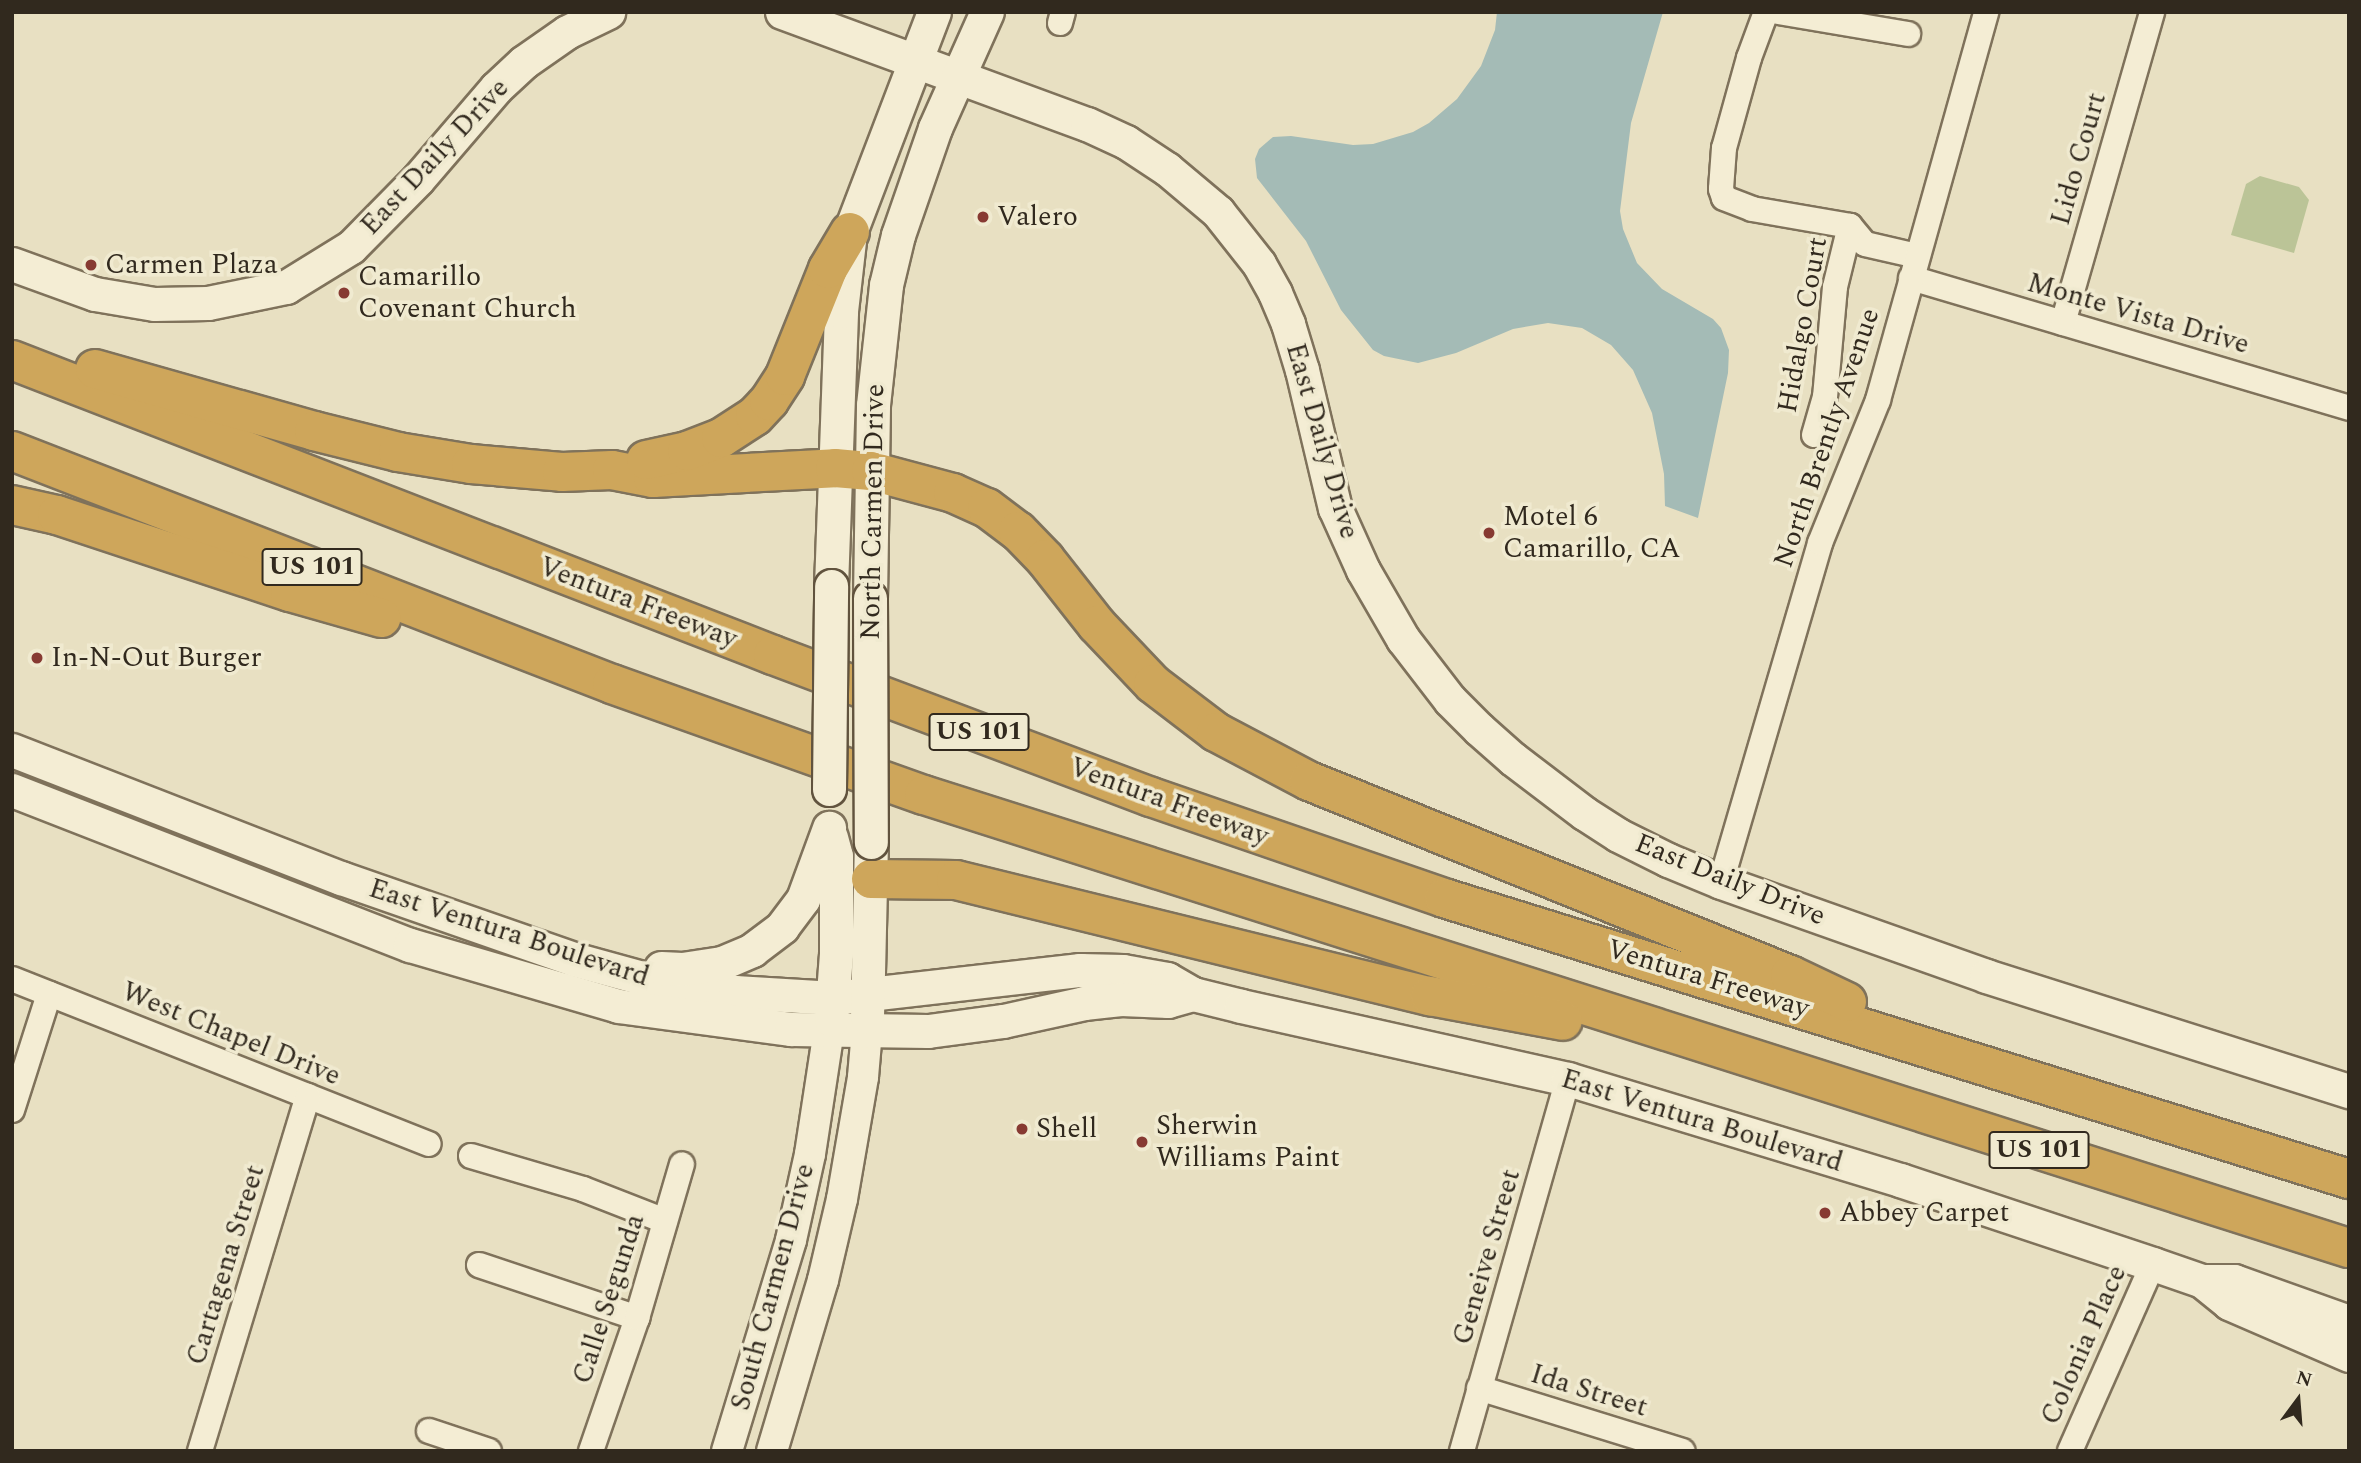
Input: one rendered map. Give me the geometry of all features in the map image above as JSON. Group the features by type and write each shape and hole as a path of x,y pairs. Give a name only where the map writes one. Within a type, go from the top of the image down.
{"highway":[{"path":"612,470 687,451 721,438 755,416 785,376 828,269 850,232"},
{"path":"12,346 398,452 471,464 535,471 612,470 653,478 853,470 953,493 987,508 1018,531 1045,559 1097,625 1153,684 1216,732 1268,761 1790,975 1962,1058"},
{"name":"Ventura Freeway","path":"12,360 760,650 1151,797 1444,898 2349,1179"},
{"name":"US 101","path":"12,451 612,684 924,795 2349,1248"},
{"path":"12,505 57,515 290,592 612,684"},
{"path":"871,879 956,880 1430,996 1730,1053"}],"main road":[{"name":"East Daily Drive","path":"12,264 95,294 154,304 208,303 286,287 351,247 418,179 496,89 524,62 579,26 608,12"},
{"name":"East Daily Drive","path":"782,12 1041,105 1126,142 1193,189 1218,212 1259,264 1275,293 1298,359 1335,508 1363,570 1403,639 1450,700 1513,759 1550,789 1618,835 1721,882 1986,976 2349,1091"},
{"name":"North Carmen Drive","path":"867,1030 871,879 870,598 853,470 841,311 850,232 934,12"},
{"name":"North Carmen Drive","path":"832,1014 836,856 829,828 831,586 853,470 873,405 886,285 898,235 926,153 987,12"},
{"name":"East Ventura Boulevard","path":"12,750 341,878 573,959 683,986 832,1014 867,1030 953,1029 1084,1003 1121,999 1168,1001 1193,993"},
{"name":"East Ventura Boulevard","path":"12,790 410,945 593,1001 716,1021 791,1029 832,1014 867,995 1080,970 1123,971 1167,979 1193,993 1568,1079 1900,1180 2202,1281 2234,1281 2349,1322"},
{"path":"573,959 682,969 722,963 752,950 782,927 803,899 829,828"},
{"name":"East Ventura Boulevard","path":"2202,1281 2229,1303 2349,1354"}],"street":[{"name":"Monte Vista Drive","path":"1766,12 1749,58 1724,148 1721,189 1724,198 1752,209 1850,226 1866,244 1914,267 2063,323 2349,408"},
{"path":"1778,12 1908,34"},
{"name":"North Brently Avenue","path":"1721,882 1820,543 1878,400 1986,12"},
{"name":"Lido Court","path":"2063,323 2152,12"},
{"name":"Hidalgo Court","path":"1814,435 1825,397 1835,286 1850,226"},
{"name":"West Chapel Drive","path":"12,979 428,1144"},
{"path":"12,1110 49,993"},
{"name":"South Carmen Drive","path":"727,1451 791,1240 810,1154 832,1014"},
{"name":"South Carmen Drive","path":"772,1451 822,1280 842,1199 863,1077 867,1030"},
{"name":"Geneive Street","path":"1462,1451 1568,1079"},
{"name":"Cartagena Street","path":"201,1451 307,1096"},
{"path":"471,1156 583,1189 665,1221"},
{"name":"Calle Segunda","path":"591,1451 637,1318 681,1164"},
{"name":"Colonia Place","path":"2070,1451 2154,1264"},
{"path":"480,1265 637,1318"},
{"name":"Ida Street","path":"1479,1388 1682,1451"},
{"path":"429,1431 489,1451"}],"green space":[{"path":"2260,176 2299,187 2309,200 2294,253 2231,235 2246,184"}],"water":[{"path":"1497,12 1663,12 1631,123 1620,211 1623,229 1637,263 1662,289 1713,319 1721,328 1729,350 1728,373 1698,518 1665,506 1664,474 1652,413 1633,370 1611,345 1582,328 1548,323 1513,329 1456,353 1418,363 1384,356 1373,350 1341,310 1306,241 1257,178 1255,159 1259,149 1273,137 1291,136 1353,145 1373,144 1413,132 1429,123 1457,99 1481,66 1495,30"}],"place":[{"name":"Valero","path":"983,217"},
{"name":"Carmen Plaza","path":"91,265"},
{"name":"Camarillo Covenant Church","path":"344,293"},
{"name":"Motel 6 Camarillo, CA","path":"1489,533"},
{"name":"In-N-Out Burger","path":"37,658"},
{"name":"Shell","path":"1022,1129"},
{"name":"Sherwin Williams Paint","path":"1142,1142"},
{"name":"Abbey Carpet","path":"1825,1213"}]}
